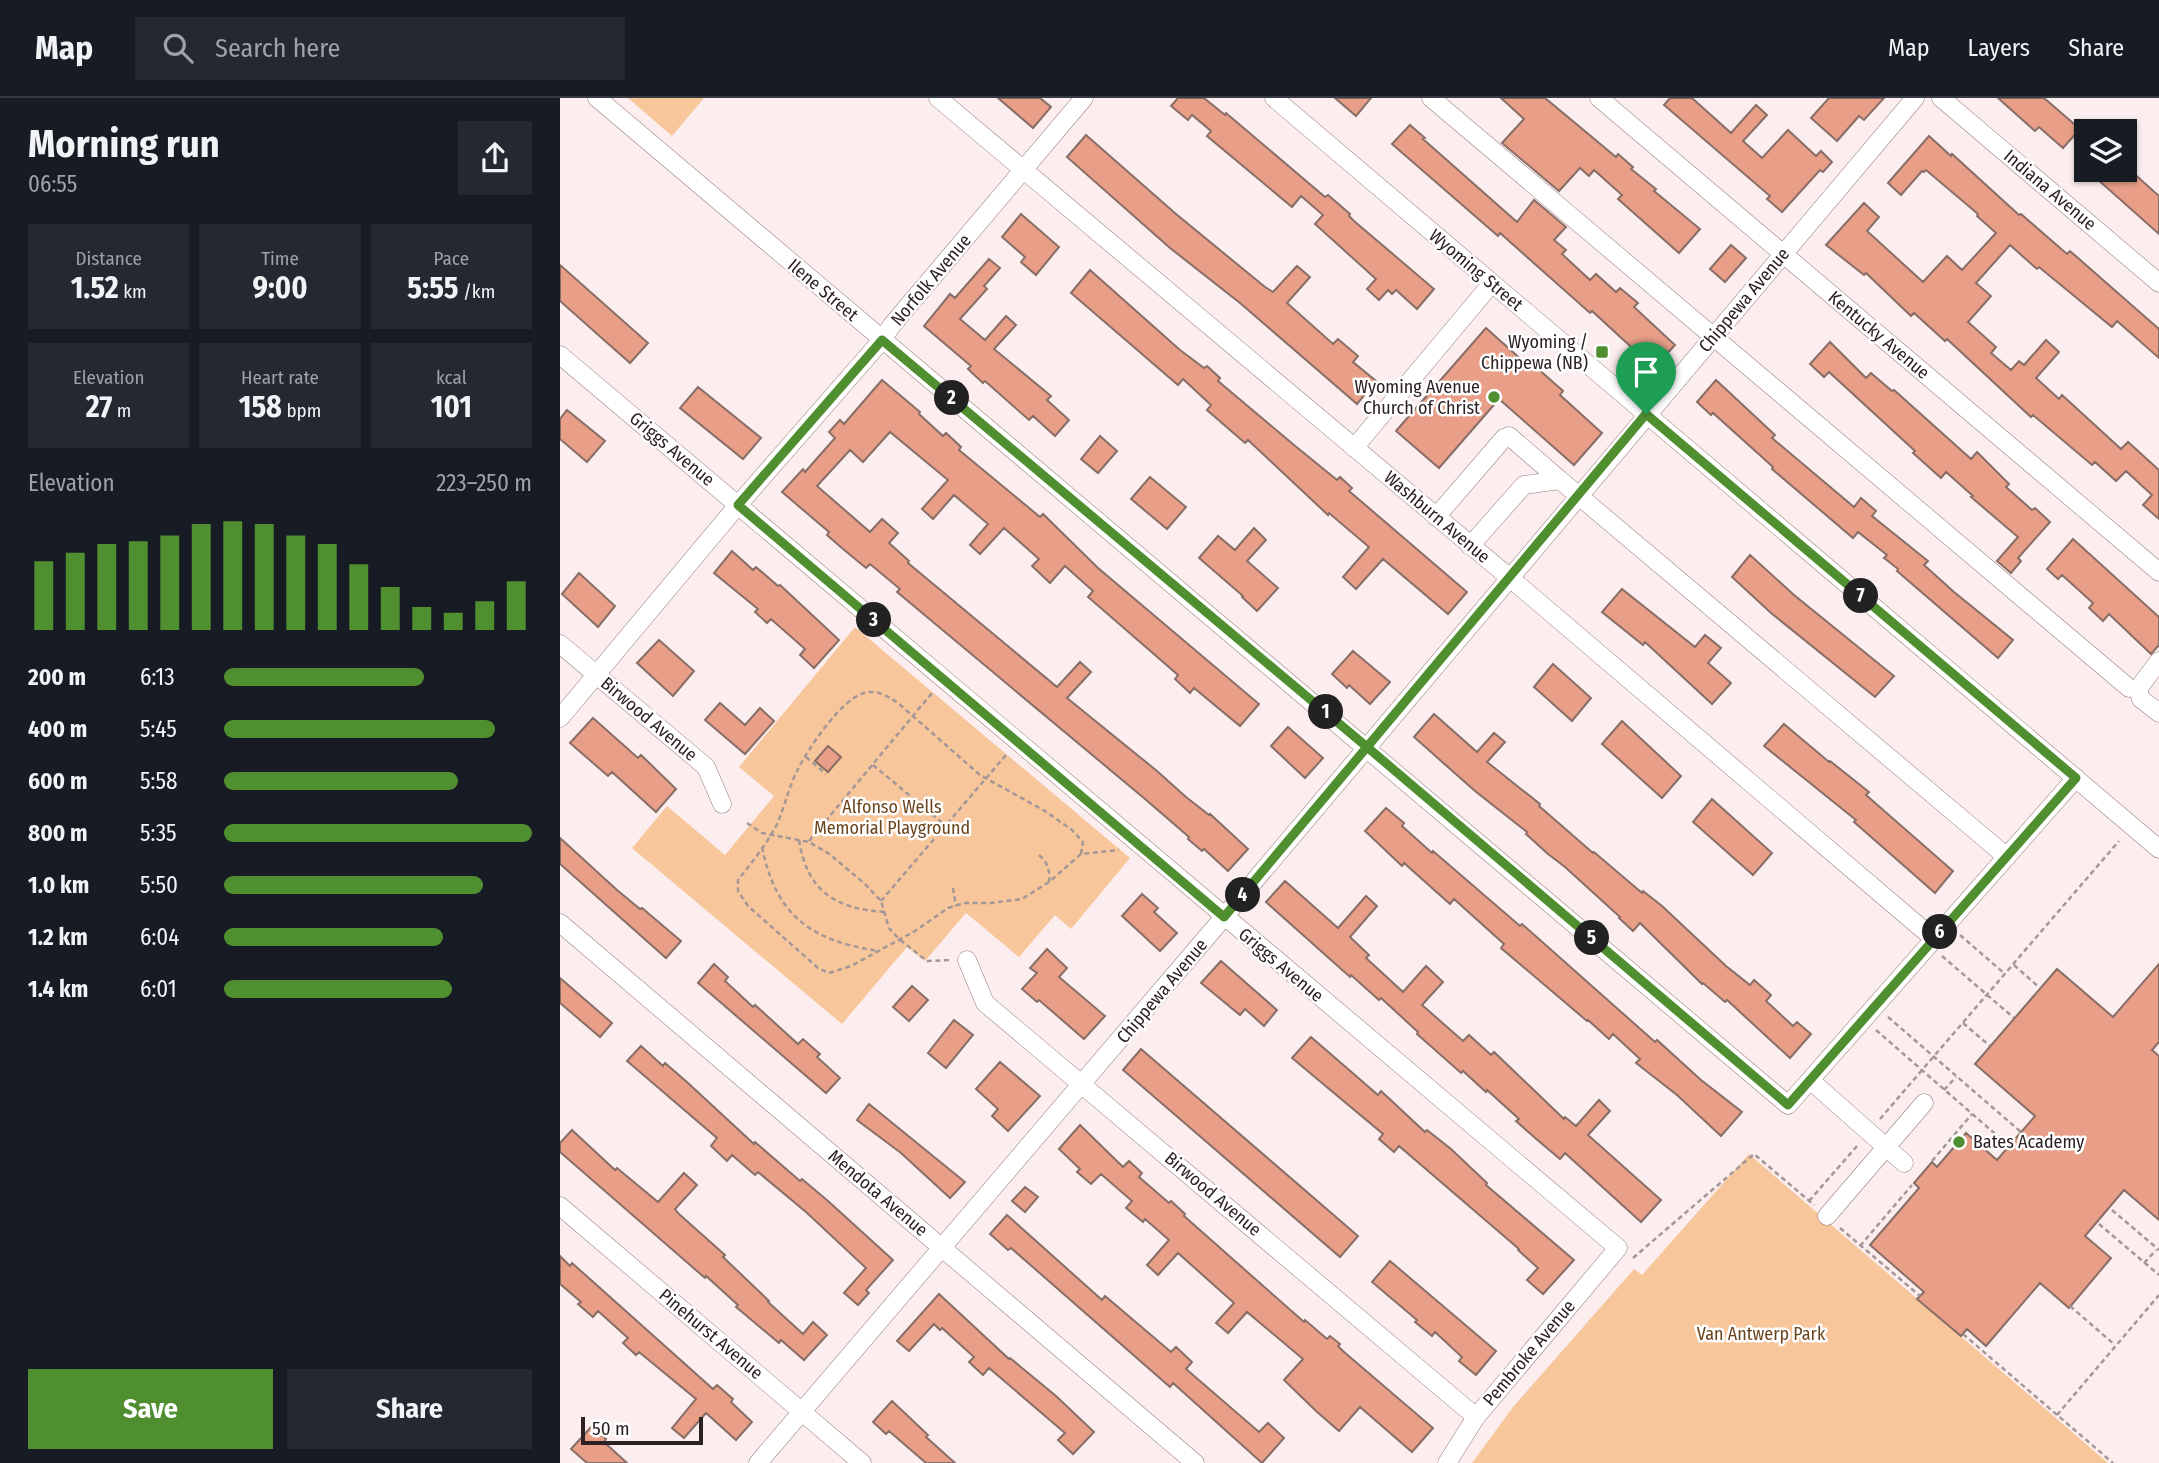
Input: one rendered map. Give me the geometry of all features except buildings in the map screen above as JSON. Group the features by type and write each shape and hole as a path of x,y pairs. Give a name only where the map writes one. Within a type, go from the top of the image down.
{"street":[{"name":"Ilene Street","path":"597,98 1788,1105 1810,1080"},
{"name":"Washburn Avenue","path":"938,98 1510,579 1937,946"},
{"name":"Norfolk Avenue","path":"560,718 1084,98"},
{"name":"Wyoming Street","path":"1274,98 2153,843"},
{"path":"1431,98 2129,688"},
{"name":"Kentucky Avenue","path":"1599,98 2159,572"},
{"name":"Chippewa Avenue","path":"758,1463 1224,917 1915,98"},
{"name":"Indiana Avenue","path":"1941,98 2159,283"},
{"path":"1354,448 1492,283"},
{"name":"Griggs Avenue","path":"560,355 1624,1254"},
{"path":"1436,517 1504,438 1509,436 2007,857"},
{"path":"1470,546 1524,485 1560,480"},
{"name":"Birwood Avenue","path":"560,644 706,767 722,804"},
{"path":"2159,661 2138,689 2141,699 2159,713"},
{"path":"1904,1163 1810,1080 1937,946 2007,857 2076,778"},
{"path":"2153,843 2159,824"},
{"name":"Mendota Avenue","path":"560,923 1195,1463"},
{"name":"Birwood Avenue","path":"967,960 985,1003 1476,1417"},
{"path":"1827,1216 1924,1103"},
{"name":"Pinehurst Avenue","path":"560,1206 862,1463"},
{"name":"Pembroke Avenue","path":"1447,1463 1476,1417 1624,1254"}],"path":[{"path":"808,842 934,690"},
{"path":"1081,854 1083,842 1072,830 1029,800 980,775 914,715 883,694 868,692 856,696 841,709 806,757 797,771 778,822 738,880 738,891 748,906 808,959 829,973 851,966 879,951 948,908 964,903 1022,899 1049,882 1081,854 1124,850"},
{"path":"881,901 1008,753"},
{"path":"806,757 826,774"},
{"path":"873,765 947,826"},
{"path":"747,823 762,833 808,842 828,853 881,901 889,928 927,961 967,960"},
{"path":"799,840 809,876 823,894 846,906 885,912"},
{"path":"1809,1201 2119,841"},
{"path":"762,847 767,873 780,900 801,922 821,936 854,947 879,951"},
{"path":"1039,855 1047,862 1049,882"},
{"path":"953,888 956,906"},
{"path":"1958,933 2005,974"},
{"path":"1937,946 2014,1018"},
{"path":"2014,964 2040,988"},
{"path":"1885,1015 2021,1132"},
{"path":"1963,1023 1990,1046"},
{"path":"1874,1028 2009,1146"},
{"path":"1944,1090 1956,1077"},
{"path":"1932,1161 1972,1114"},
{"path":"1624,1254 1754,1154"},
{"path":"1860,1246 1912,1185"},
{"path":"2112,1210 2158,1249 2144,1263"},
{"path":"2099,1224 2159,1275"},
{"path":"2057,1415 2159,1295"},
{"path":"2070,1306 2116,1346"},
{"path":"1963,1334 2113,1463"}],"green space":[{"path":"628,98 704,98 672,136"},
{"name":"Alfonso Wells Memorial Playground","path":"855,627 1130,858 1071,929 1055,915 1019,957 966,913 925,961 907,947 842,1024 632,848 667,806 725,855 774,796 739,767"},
{"name":"Van Antwerp Park","path":"1749,1154 2108,1463 1472,1463 1513,1407 1634,1269 1642,1275"}],"place":[{"name":"Wyoming / Chippewa (NB)","path":"1602,352"},
{"name":"Wyoming Avenue Church of Christ","path":"1494,397"},
{"name":"Bates Academy","path":"1959,1142"}],"route":[{"path":"1646,414 1367,747 882,340 738,505 1224,917 1367,747 1788,1105 2076,778 1646,414"}]}
